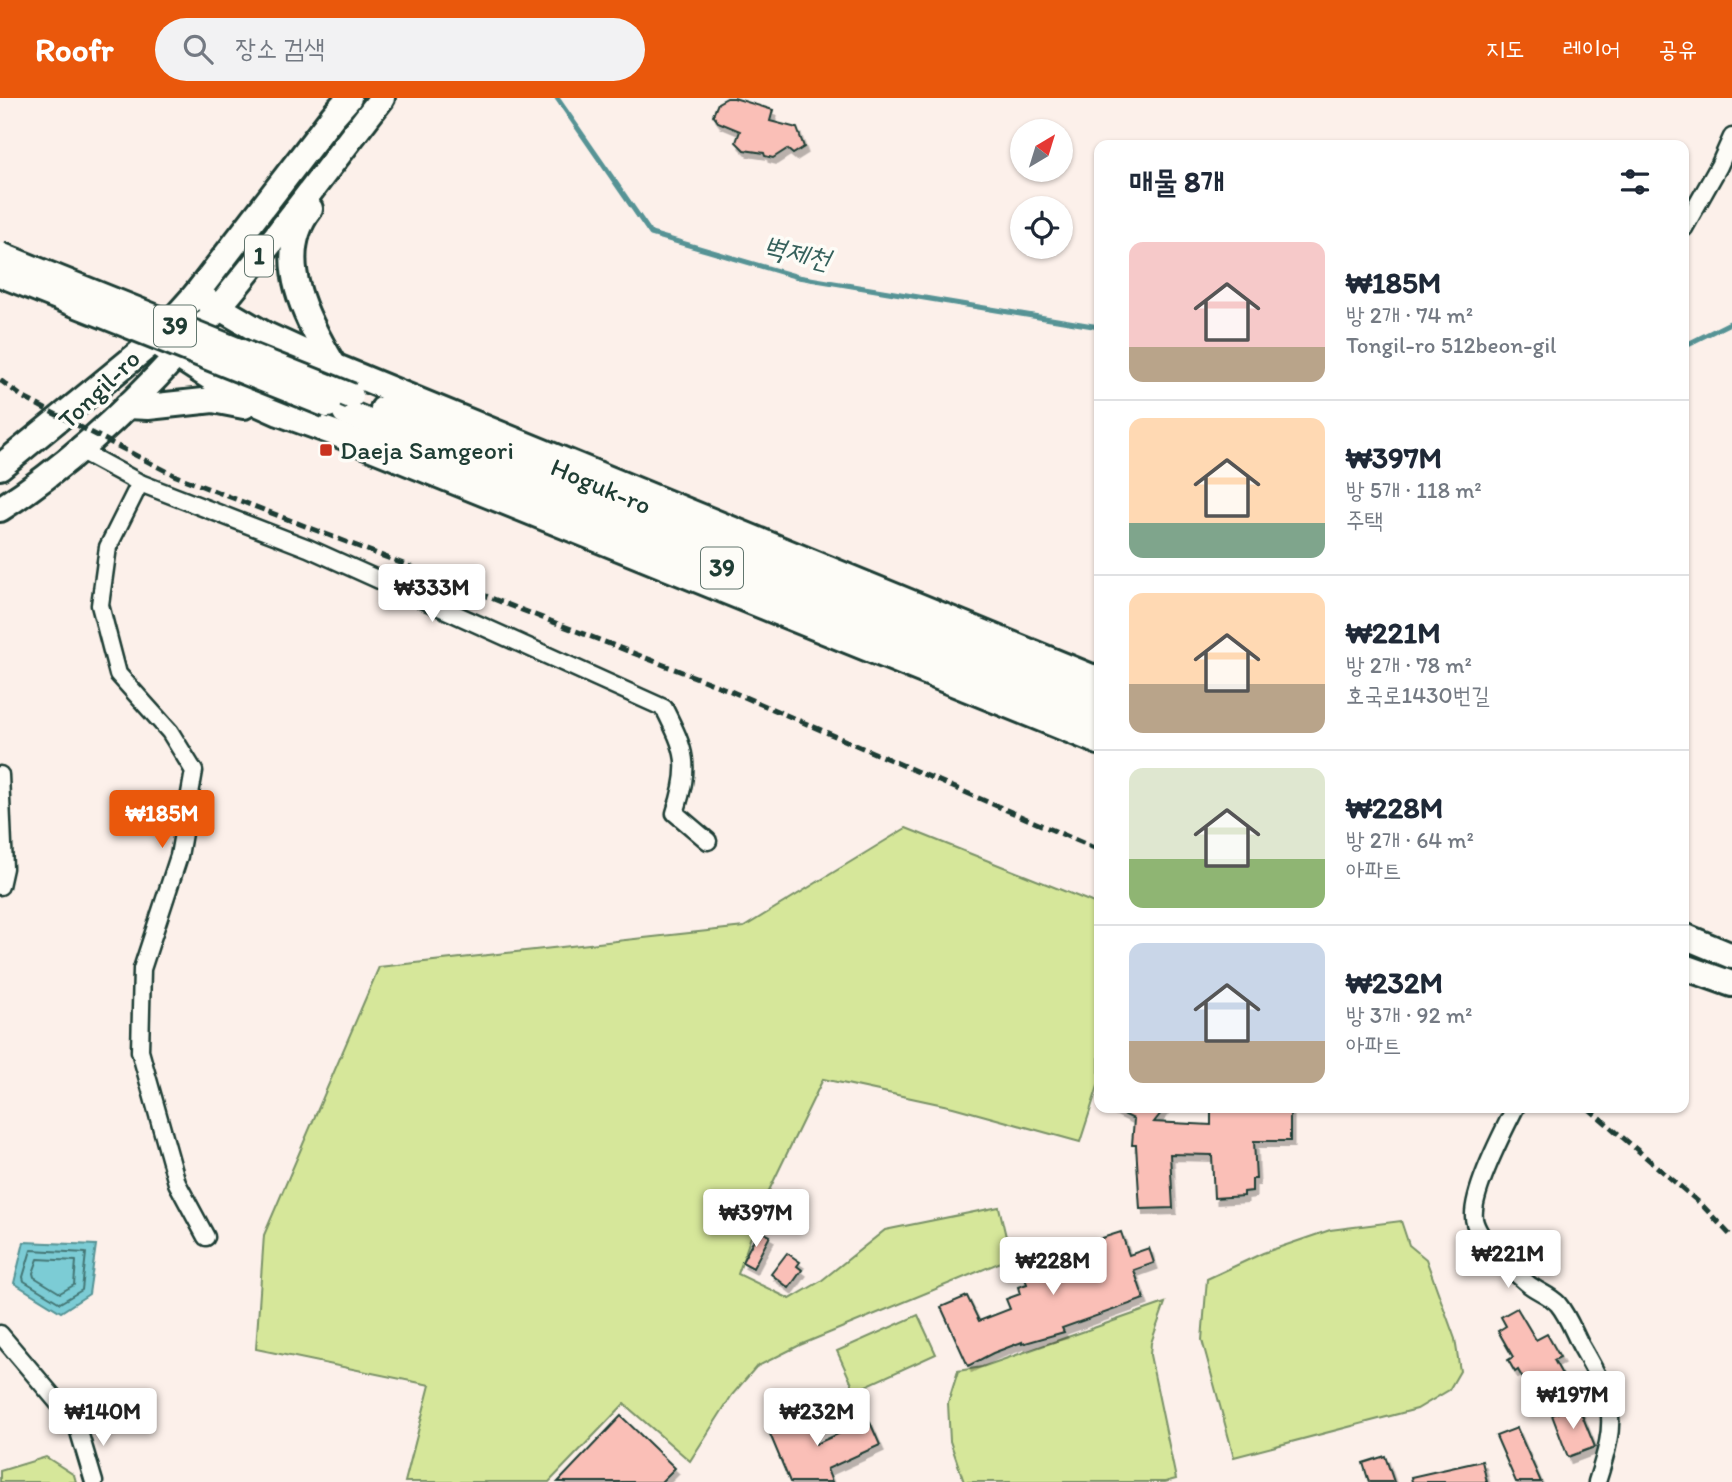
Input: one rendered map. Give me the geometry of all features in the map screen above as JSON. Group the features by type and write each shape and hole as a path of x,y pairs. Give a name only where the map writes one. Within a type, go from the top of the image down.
{"main road":[{"name":"Tongil-ro","path":"0,467 154,341 196,294 349,98"},
{"name":"Tongil-ro","path":"0,509 38,485 79,450 127,406 175,356 218,308 378,103"},
{"path":"334,366 309,324 296,285 294,245 300,222 357,149 378,103"},
{"name":"Hoguk-ro","path":"0,255 1094,722"},
{"name":"Hoguk-ro","path":"0,274 348,404 1094,697"},
{"path":"196,294 266,335 334,366 1094,678"},
{"path":"154,341 234,393 279,413 1094,740"},
{"path":"279,413 243,377 249,359 261,345 334,366"},
{"path":"127,406 148,407 213,400 279,413"},
{"path":"1689,938 1732,956"},
{"path":"1689,969 1732,984"}],"street":[{"path":"1689,219 1732,137"},
{"path":"79,450 141,483 308,548 664,708 683,746 685,783 675,813 708,841"},
{"path":"141,483 108,547 100,605 118,674 170,732 194,771 179,856 142,969 141,1051 177,1183 206,1237"},
{"path":"0,775 4,869 0,886"},
{"path":"1513,1113 1486,1170 1474,1221 1492,1248 1527,1283 1558,1303 1603,1385 1610,1405 1610,1440 1597,1482"},
{"path":"0,1334 77,1425 94,1482"}],"green space":[{"path":"906,828 1094,903 1094,1099 1080,1142 953,1107 823,1079 762,1205 738,1274 790,1299 821,1281 885,1230 999,1207 1011,1258 800,1345 756,1367 732,1395 690,1461 624,1404 549,1482 405,1482 430,1385 256,1349 264,1235 379,967 744,927"},
{"path":"1401,1221 1409,1245 1426,1259 1455,1339 1460,1371 1449,1390 1417,1409 1234,1457 1202,1340 1207,1279 1263,1253 1330,1230"},
{"path":"1165,1303 1151,1343 1150,1355 1176,1479 1165,1482 964,1482 950,1441 948,1403 958,1371 982,1367"},
{"path":"918,1315 936,1354 855,1391 837,1351"},
{"path":"46,1457 74,1475 76,1482 0,1482 0,1471"}],"water":[{"path":"24,1242 96,1245 89,1294 61,1312 14,1283"}],"building":[{"path":"727,98 773,110 770,121 797,128 804,147 793,154 787,149 773,158 765,156 764,153 744,150 736,142 740,131 718,122 713,115 718,103"},
{"path":"1121,1113 1161,1113 1154,1122 1211,1125 1211,1113 1290,1113 1290,1141 1254,1141 1256,1179 1252,1179 1252,1191 1244,1192 1244,1196 1214,1198 1212,1155 1170,1154 1173,1208 1140,1209 1136,1145 1132,1145 1134,1119"},
{"path":"759,1230 770,1236 753,1268 742,1262"},
{"path":"1121,1232 1129,1255 1149,1248 1154,1263 1134,1270 1144,1299 1062,1328 1064,1332 1022,1342 993,1353 968,1366 941,1307 967,1296 979,1321 1010,1309 1006,1299 1020,1294 1018,1287 1027,1284 1020,1264"},
{"path":"787,1253 800,1262 797,1266 802,1270 789,1288 771,1274"},
{"path":"1517,1308 1536,1340 1547,1334 1560,1357 1554,1360 1565,1380 1534,1398 1518,1370 1515,1372 1508,1360 1513,1357 1498,1331 1506,1326 1501,1317"},
{"path":"1578,1405 1595,1447 1568,1457 1552,1415"},
{"path":"802,1412 816,1444 869,1420 880,1445 827,1469 832,1482 790,1482 767,1427"},
{"path":"621,1416 675,1468 661,1482 558,1482"},
{"path":"1517,1428 1541,1482 1516,1482 1496,1436"},
{"path":"1385,1456 1394,1482 1369,1482 1363,1463"},
{"path":"1482,1461 1487,1482 1412,1482 1411,1477"}],"waterway":[{"name":"벽제천","path":"557,98 651,234 798,277 1094,326"},
{"name":"벽제천","path":"1689,344 1732,322"}],"railway":[{"path":"0,380 24,398 176,476 726,689 1094,848"},
{"path":"1594,1113 1702,1205 1732,1237"}],"place":[{"name":"Daeja Samgeori","path":"326,450"}]}
